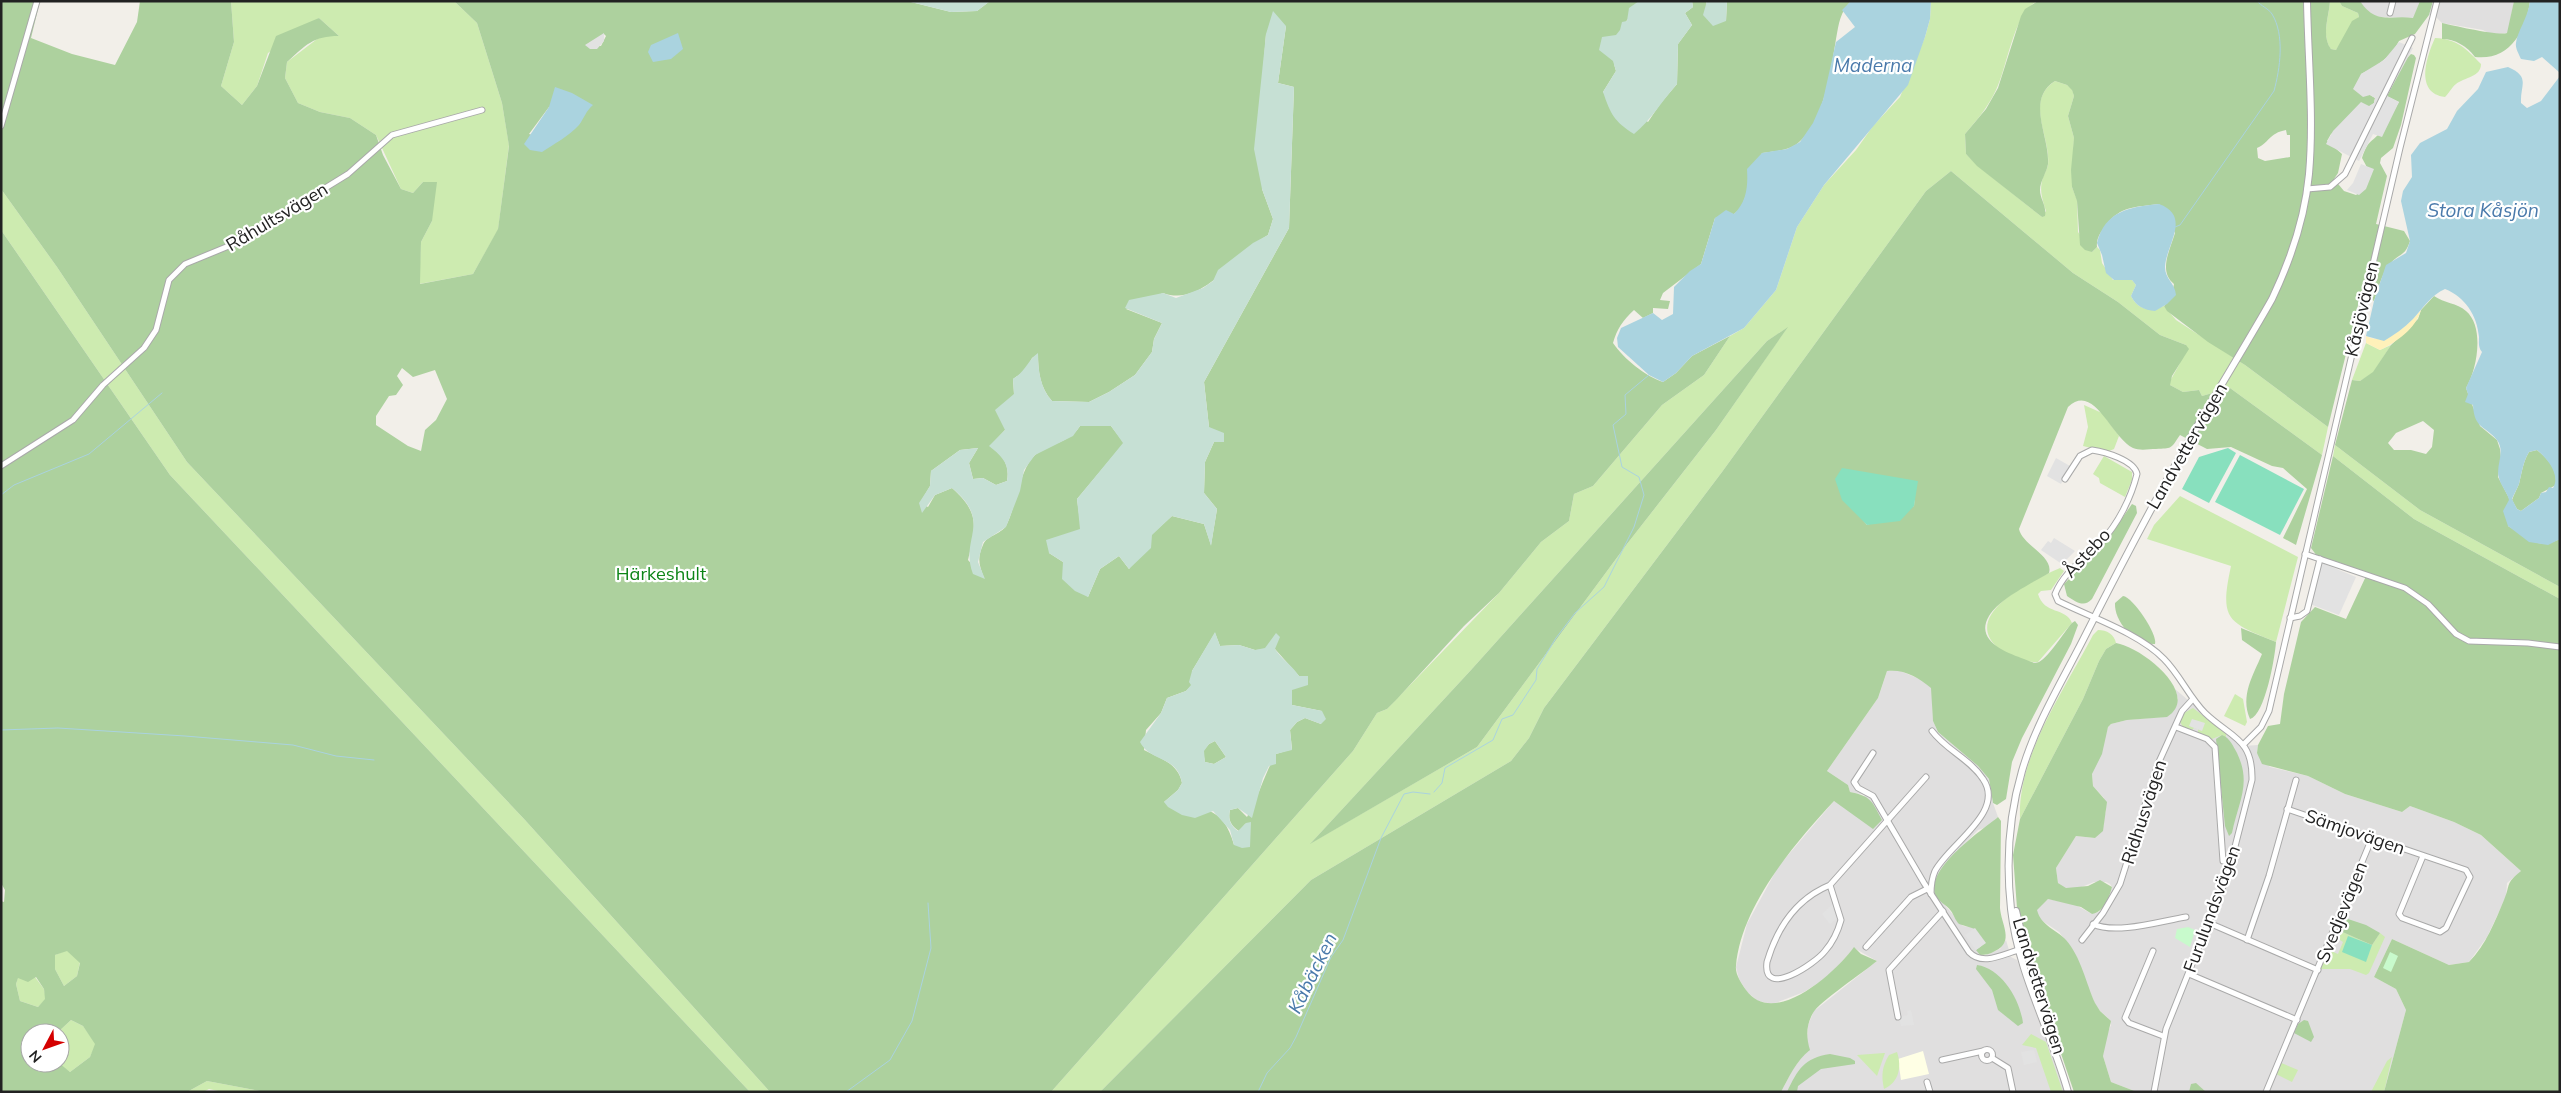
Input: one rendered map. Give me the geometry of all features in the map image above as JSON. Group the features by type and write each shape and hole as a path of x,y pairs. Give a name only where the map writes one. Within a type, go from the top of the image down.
{"street":[{"path":"1,126 37,1"},
{"name":"Landvettervägen","path":"2068,1092 2021,949 2011,909 2011,829 2022,771 2037,732 2158,496 2272,299 2297,236 2307,189 2311,149 2307,1"},
{"path":"2390,13 2393,1"},
{"name":"Kåsjövägen","path":"2244,744 2261,727 2269,711 2400,148 2437,1"},
{"path":"2307,189 2330,187 2344,174 2412,38"},
{"name":"Råhultsvägen","path":"1,466 73,420 103,385 144,348 156,330 169,280 185,264 236,243 348,174 392,135 482,110"},
{"name":"Åstebo","path":"2064,479 2080,456 2089,450 2106,453 2129,464 2137,471 2133,488 2114,525 2096,546 2066,573 2055,594 2058,601 2094,619"},
{"path":"2305,554 2405,588 2428,604 2456,634 2469,641 2528,643 2560,647"},
{"path":"2290,618 2300,616 2307,611 2320,559"},
{"path":"2094,619 2158,653 2169,664 2192,700 2207,715 2244,744"},
{"name":"Ridhusvägen","path":"2082,940 2103,913 2123,875 2158,764 2185,707 2192,700"},
{"path":"2176,727 2207,739 2214,747 2223,861"},
{"path":"1929,892 1936,869 1983,814 1989,796 1987,785 1980,775 1932,731"},
{"name":"Furulundsvägen","path":"2154,1092 2163,1036 2228,874 2252,780 2250,757 2244,744"},
{"path":"1873,753 1854,782 1858,788 1873,796 1929,892 1975,957 1995,958 2021,949"},
{"path":"1830,885 1841,920 1831,944 1818,959 1804,969 1777,979 1771,976 1766,968 1766,962 1787,918 1810,895 1830,885 1926,776"},
{"path":"2247,940 2269,876 2296,780"},
{"name":"Sämjovägen","path":"2287,809 2466,870 2470,876 2446,928 2440,932 2400,914 2423,856"},
{"name":"Svedjevägen","path":"2209,924 2318,970 2372,838"},
{"path":"1866,947 1911,897 1929,892"},
{"path":"1898,1017 1889,970 1943,911"},
{"path":"2093,924 2104,928 2118,928 2186,918"},
{"name":"Landvettervägen","path":"2021,949 2073,1092"},
{"path":"2153,952 2125,1018 2129,1023 2163,1036"},
{"path":"2266,1092 2318,970"},
{"path":"2189,974 2297,1020"},
{"path":"1942,1060 1983,1051 1982,1056 1984,1060 1992,1058 2008,1068 2012,1092"},
{"path":"1927,1082 1930,1092"}],"shaded area":[{"path":"907,1 990,1 977,11 951,12"},
{"path":"1639,1 1692,1 1693,7 1685,13 1692,25 1678,44 1677,84 1651,117 1634,134 1614,117 1608,106 1603,92 1616,71 1613,61 1599,50 1602,37 1616,35 1620,30 1622,22 1627,21 1629,8"},
{"path":"1707,1 1727,1 1726,21 1713,26 1703,15"},
{"path":"2360,1 2420,1 2414,18 2375,17 2367,12"},
{"path":"2433,1 2514,1 2508,33 2492,35 2483,30 2442,23 2436,17 2429,15"},
{"path":"1273,11 1286,26 1278,83 1294,87 1289,228 1204,382 1209,427 1224,433 1224,442 1214,442 1205,462 1204,493 1217,509 1211,546 1204,524 1172,516 1152,535 1151,548 1129,569 1119,556 1100,569 1088,597 1075,591 1062,579 1063,562 1049,553 1046,540 1080,529 1077,499 1123,443 1111,426 1080,426 1073,436 1035,455 1024,470 1020,491 1006,527 983,542 978,562 985,579 973,574 970,550 973,521 971,511 964,500 952,488 935,495 922,513 919,503 930,486 931,471 960,450 978,448 969,463 973,479 983,478 996,485 1007,481 1008,475 1004,461 989,446 1005,430 995,410 1014,394 1013,379 1022,372 1034,356 1038,353 1040,378 1052,401 1089,402 1109,392 1135,375 1152,352 1154,339 1162,323 1125,308 1129,300 1163,293 1176,298 1203,288 1213,281 1218,270 1253,243 1268,235 1273,219 1262,189 1254,149 1266,34"},
{"path":"604,33 604,41 597,49 590,49 585,45"},
{"path":"2399,42 2413,48 2387,96 2399,102 2382,137 2373,134 2359,161 2326,144 2333,131 2361,102 2369,106 2374,103 2375,98 2370,95 2363,97 2353,89 2361,74 2384,60"},
{"path":"2361,164 2374,169 2366,189 2359,195 2347,190 2353,183"},
{"path":"2056,458 2070,466 2061,484 2047,476"},
{"path":"2054,538 2075,551 2062,564 2041,550 2048,541 2051,543"},
{"path":"2322,563 2356,577 2339,615 2310,604"},
{"path":"1215,632 1220,646 1239,645 1255,650 1265,648 1276,633 1280,637 1275,649 1299,676 1308,676 1308,685 1292,690 1292,705 1322,711 1326,719 1321,724 1305,718 1297,722 1290,730 1292,750 1276,754 1276,764 1269,766 1263,778 1252,818 1238,808 1230,810 1230,822 1238,831 1246,823 1251,822 1250,847 1242,848 1234,845 1230,830 1213,811 1195,818 1182,815 1168,807 1164,802 1178,790 1182,783 1179,774 1169,763 1145,749 1140,742 1161,713 1167,698 1186,691 1191,685 1189,682 1192,671","holes":["1215,741 1226,757 1214,764 1205,762 1204,751 1209,744"]},
{"path":"1898,670 1922,680 1932,688 1933,721 1938,732 1978,766 1989,779 1993,803 1998,817 1987,827 1978,830 1946,863 1935,887 1935,894 1963,926 1975,928 1979,955 1985,955 2000,949 2006,940 2011,957 2017,960 2065,1092 1781,1092 1792,1071 1803,1055 1809,1051 1807,1040 1808,1025 1814,1011 1877,961 1854,948 1829,976 1804,992 1773,1004 1758,1001 1747,992 1739,979 1736,967 1747,924 1778,867 1834,801 1850,810 1865,795 1850,792 1848,785 1827,771 1878,698 1887,671"},
{"path":"2175,689 2242,746 2258,745 2257,753 2270,767 2308,776 2345,794 2402,812 2410,806 2454,822 2481,835 2521,871 2507,883 2506,897 2487,937 2469,962 2449,965 2392,939 2374,977 2396,989 2406,1010 2384,1092 2137,1092 2111,1082 2103,1056 2105,1039 2111,1025 2108,1018 2095,1004 2071,947 2059,932 2041,920 2036,910 2048,899 2074,904 2092,914 2101,911 2105,905 2112,887 2110,884 2094,882 2079,888 2066,889 2058,883 2056,868 2076,836 2095,838 2104,825 2103,818 2106,812 2104,798 2093,786 2092,774 2108,727 2111,724 2127,720 2162,717 2178,699"},
{"path":"2192,719 2205,723 2202,731 2189,726"},
{"path":"1833,904 1836,908 1833,910 1839,917 1830,924 1822,914"},
{"path":"1975,928 1986,943 1976,950 1965,935"},
{"path":"1911,1010 1914,1025 1901,1026 1899,1017 1908,1015 1907,1011"},
{"path":"2034,1050 2037,1062 2024,1065 2021,1052"},
{"path":"1923,1051 1929,1074 1901,1080 1898,1059"}],"green space":[{"name":"Härkeshult","path":"1,1 40,1 31,38 72,54 115,65 137,22 140,1 231,1 234,42 221,86 242,105 257,86 276,36 319,18 339,36 330,36 316,40 305,46 287,62 285,78 298,103 320,112 350,118 376,135 383,155 401,189 413,193 423,182 437,182 432,221 421,242 420,284 473,274 498,229 509,146 502,103 477,23 454,1 907,1 951,12 977,11 990,1 1639,1 1615,41 1614,60 1616,71 1603,92 1648,122 1677,84 1678,44 1692,25 1685,13 1693,7 1692,1 1707,1 1706,3 1726,21 1727,1 1851,1 1844,9 1840,18 1825,95 1814,123 1807,134 1790,148 1762,153 1741,208 1734,214 1715,218 1701,264 1663,293 1660,300 1670,301 1668,309 1653,308 1653,313 1643,318 1634,310 1621,325 1613,343 1629,361 1649,376 1663,382 1676,373 1692,356 1730,336 1704,375 1662,405 1593,486 1574,494 1569,521 1541,542 1499,593 1464,626 1387,709 1377,713 1353,751 1051,1092 770,1092 525,820 187,462 57,267 1,189","holes":["1286,26 1278,83 1294,87 1289,228 1204,382 1209,427 1214,442 1205,462 1204,493 1217,509 1211,545 1204,524 1172,516 1151,535 1129,569 1119,556 1100,569 1088,597 1063,562 1049,553 1081,529 1077,499 1124,443 1111,426 1080,426 1065,440 1041,451 1030,461 1022,478 1006,526 987,539 981,550 979,562 984,578 968,560 973,538 974,521 961,497 952,488 935,495 928,507 920,503 930,486 931,471 960,450 978,448 969,463 973,479 983,478 996,485 1007,481 1006,465 999,453 990,446 1005,430 1014,394 1013,379 1026,370 1032,358 1038,354 1040,379 1052,401 1089,402 1109,392 1135,375 1152,352 1154,339 1162,323 1126,309 1163,293 1178,296 1192,293 1206,286 1268,235 1273,219 1262,189 1262,85 1266,34","604,34 606,36 601,46 586,45","549,107 586,111 579,124 557,142 529,134","402,368 413,377 435,370 447,399 436,420 425,430 421,451 408,446 376,425 376,416 389,396 396,395 403,385 397,376","1215,633 1220,646 1239,645 1255,650 1275,649 1299,676 1308,676 1292,689 1292,705 1322,711 1321,724 1305,718 1297,722 1290,730 1292,749 1276,754 1247,817 1238,808 1230,810 1230,822 1236,829 1239,831 1246,823 1234,845 1229,832 1217,815 1199,807 1164,802 1178,790 1182,783 1180,776 1168,762 1144,750 1146,730 1161,713 1167,698 1186,691 1192,685 1192,671"]},
{"path":"231,1 454,1 477,23 502,103 509,145 498,230 473,274 419,284 421,242 432,221 423,182 413,193 401,189 376,135 350,118 320,112 298,103 285,78 287,62 321,36 339,36 319,18 268,53 257,86 242,105 221,86 234,42"},
{"path":"1931,1 2038,1 2023,16 2017,28 2000,81 1993,96 1965,134 1966,154 1978,166 2042,217 2046,211 2041,186 2048,165 2048,154 2041,120 2041,99 2046,89 2055,81 2072,89 2074,96 2068,116 2074,138 2072,187 2077,200 2078,232 2092,252 2097,247 2100,250 2102,263 2113,280 2132,280 2136,285 2131,296 2138,305 2150,309 2164,306 2176,320 2245,365 2328,427 2322,455 2230,388 2202,396 2199,390 2183,392 2170,385 2186,345 2160,335 2118,302 2073,273 1951,171 1926,191 1722,472 1544,708 1529,738 1511,761 1311,880 1100,1092 1051,1092 1353,751 1377,713 1387,709 1499,593 1541,542 1569,521 1574,494 1593,486 1662,405 1704,375 1730,336 1744,328 1776,290 1797,227 1824,185 1900,97 1925,37 1930,19","holes":["1787,328 1716,430 1627,544 1477,747 1311,843 1471,670 1767,341"]},
{"path":"2038,1 2330,1 2326,38 2331,49 2336,50 2352,21 2359,17 2358,13 2342,6 2339,1 2360,1 2377,16 2413,18 2420,1 2433,1 2429,15 2415,34 2399,41 2392,53 2375,67 2361,74 2370,95 2375,98 2374,103 2331,134 2327,141 2342,154 2338,173 2334,179 2344,191 2356,195 2364,189 2369,171 2362,158 2366,148 2383,129 2399,102 2387,96 2404,61 2411,54 2414,55 2416,58 2401,125 2393,148 2381,158 2380,163 2387,176 2376,224 2404,231 2410,241 2404,252 2387,268 2374,301 2361,293 2328,427 2245,365 2208,342 2167,311 2164,306 2171,299 2174,284 2169,279 2166,267 2168,253 2175,233 2159,204 2129,208 2117,214 2102,230 2098,238 2097,247 2092,252 2085,250 2080,245 2077,201 2072,187 2071,170 2074,138 2068,116 2074,96 2072,90 2067,85 2055,81 2046,89 2040,108 2048,153 2048,164 2040,190 2045,216 2042,217 1977,166 1966,154 1965,134 1986,109 1998,88 2021,16 2025,9","holes":["2286,130 2287,135 2290,135 2290,157 2265,161 2258,158 2257,148 2280,131"]},
{"path":"2330,1 2339,1 2342,6 2358,13 2359,17 2336,50 2331,49 2326,38"},
{"path":"2514,1 2530,1 2528,12 2520,33 2514,42 2497,54 2487,57 2475,57 2460,44 2452,40 2442,39 2442,23 2486,32 2507,33"},
{"path":"2435,38 2450,40 2456,43 2466,49 2481,64 2478,72 2456,84 2445,97 2436,94 2426,82 2426,64"},
{"path":"1951,171 2073,273 2118,302 2160,335 2186,345 2189,349 2172,376 2170,385 2183,392 2199,390 2202,396 2230,388 2322,455 2296,545 2283,538 2307,489 2283,468 2272,466 2231,447 2207,449 2180,435 2172,446 2168,448 2136,449 2125,442 2102,414 2086,401 2077,401 2068,407 2019,529 2021,535 2047,561 2049,573 2016,592 2000,604 1989,616 1985,625 1989,639 1994,645 2035,663 2047,655 2072,623 2075,621 2078,625 2071,644 2022,738 2012,762 2006,799 1997,805 1993,803 1989,779 1978,766 1938,732 1933,721 1931,688 1911,675 1899,671 1887,671 1878,698 1827,771 1848,785 1850,792 1862,795 1870,800 1882,820 1873,829 1834,801 1787,856 1759,898 1748,921 1740,943 1736,972 1746,990 1758,1000 1772,1003 1788,1000 1804,993 1833,970 1854,947 1861,954 1877,961 1832,995 1813,1013 1807,1031 1810,1050 1797,1064 1781,1092 1100,1092 1311,880 1511,761 1529,738 1544,708 1722,472 1926,191","holes":["1915,495 1914,506 1867,525 1857,513"]},
{"path":"1,189 57,267 187,462 525,820 770,1092 750,1092 170,475 1,230"},
{"path":"1,230 170,475 750,1092 265,1092 207,1081 187,1092 1,1092 1,901 4,902 5,890 1,883","holes":["67,951 80,963 77,976 64,986 55,969 55,955","36,977 44,989 45,999 38,1007 20,1001 16,984 18,978 28,982"]},
{"path":"2434,296 2462,308 2472,318 2476,327 2477,349 2473,371 2466,388 2480,426 2497,440 2500,449 2501,458 2498,477 2510,500 2508,526 2538,543 2544,544 2560,539 2560,587 2420,510 2335,445 2352,380 2360,381 2373,372 2391,345 2418,319 2421,310","holes":["2423,421 2434,430 2432,447 2426,454 2411,450 2394,450 2388,443 2396,433"]},
{"path":"1788,327 1716,430 1627,544 1477,747 1310,844 1471,670 1767,341"},
{"path":"2366,343 2380,350 2391,345 2373,373 2360,381 2352,380"},
{"path":"2084,405 2102,413 2119,436 2114,449 2107,452 2083,446 2088,427"},
{"path":"2335,445 2420,510 2560,587 2560,599 2414,519 2333,456"},
{"path":"2228,448 2236,453 2209,503 2182,489 2199,457"},
{"path":"2537,450 2545,457 2554,470 2556,485 2541,493 2539,498 2521,511 2517,509 2512,500 2529,452"},
{"path":"2240,455 2304,489 2280,535 2215,502"},
{"path":"2104,456 2132,472 2132,480 2125,497 2100,483 2099,478 2093,474"},
{"path":"2333,456 2414,519 2560,599 2560,1092 2384,1092 2406,1010 2396,989 2374,977 2392,939 2449,965 2469,962 2490,932 2510,881 2521,871 2481,835 2454,822 2410,806 2402,812 2345,794 2308,776 2262,764 2257,753 2258,745 2268,726 2280,724 2284,694 2301,622 2315,607 2346,619 2367,574 2317,556 2311,548"},
{"path":"1842,468 1918,481 1914,506 1900,521 1867,525 1842,500 1835,479"},
{"path":"2180,496 2298,557 2276,642 2238,624 2231,617 2227,609 2226,598 2231,566 2147,539 2154,525"},
{"path":"2132,504 2136,506 2137,513 2092,599 2083,604 2067,596 2064,584 2104,544"},
{"path":"2060,568 2064,571 2051,590 2041,591 2038,594 2045,605 2065,615 2072,623 2038,662 2022,660 2000,650 1988,634 1988,621 1995,610 2020,589"},
{"path":"2123,596 2133,603 2144,617 2153,633 2155,644 2140,641 2122,625 2118,618 2115,603"},
{"path":"2241,628 2276,642 2274,660 2265,697 2255,715 2250,719 2246,702 2247,694 2262,654 2242,640"},
{"path":"2098,630 2110,633 2116,643 2106,649 2099,661 2083,699 2020,819 2021,795 2034,747 2057,700 2093,635"},
{"path":"2116,643 2140,653 2164,673 2173,685 2177,697 2176,708 2167,717 2127,720 2111,724 2108,727 2102,754 2092,774 2093,786 2107,802 2103,831 2095,838 2076,836 2056,868 2058,883 2066,888 2088,886 2100,880 2112,887 2103,907 2092,914 2081,907 2048,899 2037,910 2042,920 2066,940 2076,954 2095,1003 2100,1011 2111,1021 2103,1056 2111,1082 2137,1092 2074,1092 2030,962 2017,908 2013,855 2020,819 2083,699 2099,661 2106,649"},
{"path":"2235,694 2243,699 2247,722 2245,726 2224,716"},
{"path":"2193,708 2226,733 2226,737 2222,735 2212,739 2198,733 2198,729 2194,728 2191,731 2183,727 2180,722 2184,713"},
{"path":"2222,735 2229,740 2237,753 2244,784 2232,833 2229,836 2225,826 2216,739"},
{"path":"1215,741 1226,757 1214,764 1205,762 1203,751 1209,744"},
{"path":"1998,817 2001,821 2000,908 2006,938 2001,947 1986,955 1980,955 1976,950 1985,943 1975,929 1959,924 1951,911 1936,897 1935,884 1939,873 1947,861 1968,840"},
{"path":"2345,918 2366,925 2380,933 2372,945 2338,930"},
{"path":"2188,927 2195,930 2190,947 2175,938 2177,929"},
{"path":"2338,930 2372,945 2380,933 2385,937 2369,973 2366,975 2350,969 2320,969 2331,947 2331,951 2338,954 2343,942 2337,938 2333,941"},
{"path":"2348,936 2372,945 2366,962 2342,952"},
{"path":"67,950 80,962 77,976 64,986 55,969 55,955"},
{"path":"2390,952 2398,956 2391,972 2383,968"},
{"path":"1977,965 1986,967 1994,972 2008,986 2018,1004 2023,1023 2018,1026 1998,1010 1992,990 1976,969"},
{"path":"18,977 35,977 44,989 46,999 38,1007 20,1001 16,984"},
{"path":"71,1020 83,1026 96,1044 90,1057 70,1072 70,1023 68,1023"},
{"path":"2304,1020 2308,1021 2314,1037 2311,1042 2294,1033 2298,1024"},
{"path":"2031,1034 2046,1042 2063,1092 2051,1092 2036,1048 2022,1045"},
{"path":"1897,1052 1898,1074 1893,1082 1884,1089 1882,1075 1885,1063 1889,1055"},
{"path":"1884,1053 1877,1076 1857,1055"},
{"path":"1830,1054 1850,1058 1855,1061 1855,1064 1821,1069 1798,1086 1797,1092 1787,1092 1803,1066 1814,1058"},
{"path":"2392,1057 2384,1092 2371,1092 2387,1061"},
{"path":"2279,1062 2298,1070 2292,1082 2274,1073"},
{"path":"207,1081 265,1092 223,1092 209,1089 203,1092 187,1092"},
{"path":"2196,1083 2206,1092 2189,1092 2191,1084"}],"sand":[{"path":"2421,310 2415,323 2393,343 2380,350 2366,343 2366,336 2382,339 2397,332"}],"water":[{"name":"Maderna","path":"1851,1 1931,1 1930,19 1908,85 1824,185 1797,227 1776,290 1744,328 1692,356 1676,373 1663,382 1649,375 1618,347 1617,338 1621,328 1653,313 1662,320 1673,314 1674,287 1690,271 1701,264 1715,218 1726,210 1734,214 1742,204 1747,187 1747,169 1762,153 1787,149 1800,142 1813,123 1823,100 1836,42 1855,27 1842,10"},
{"path":"2530,1 2560,1 2560,73 2542,57 2534,61 2521,59 2517,51 2517,39"},
{"path":"678,33 683,49 671,59 653,62 648,52 651,45"},
{"name":"Stora Kåsjön","path":"2508,67 2520,74 2523,82 2521,103 2527,108 2541,101 2560,76 2560,539 2548,545 2529,542 2508,526 2503,511 2509,500 2498,473 2501,454 2500,445 2493,435 2478,423 2473,405 2465,402 2468,394 2466,388 2482,352 2479,347 2476,321 2464,302 2445,289 2431,298 2413,319 2384,341 2366,336 2374,301 2386,265 2406,253 2410,241 2401,201 2403,191 2412,177 2411,155 2420,143 2447,129 2457,111 2478,89 2486,72","holes":["2537,450 2552,467 2555,483 2553,488 2549,487 2546,492 2541,493 2539,498 2521,511 2517,509 2512,499 2519,484 2524,463 2529,452"]},
{"path":"555,87 572,93 593,105 579,125 566,136 542,152 530,150 524,144 549,107"},
{"path":"2159,204 2169,209 2176,223 2175,232 2166,258 2165,271 2174,287 2176,295 2167,304 2155,311 2147,310 2135,302 2131,296 2136,285 2132,280 2114,280 2106,273 2097,243 2101,232 2112,217 2128,209"}],"waterway":[{"path":"2175,227 2180,225 2274,91 2280,52 2279,32 2272,14 2257,1"},
{"path":"1434,792 1442,783 1445,768 1493,740 1502,719 1513,715 1536,680 1537,669 1556,638 1575,613 1604,587 1634,527 1644,495 1639,477 1622,467 1613,425 1626,414 1625,395 1649,375"},
{"path":"1,495 14,485 89,454 162,393"},
{"path":"1,730 58,728 185,736 293,745 336,756 374,760"},
{"name":"Kåbäcken","path":"1258,1092 1267,1073 1290,1048 1296,1037 1331,957 1343,940 1381,838 1404,794 1413,792 1430,794"},
{"path":"846,1092 890,1060 912,1021 931,948 928,903"}]}
